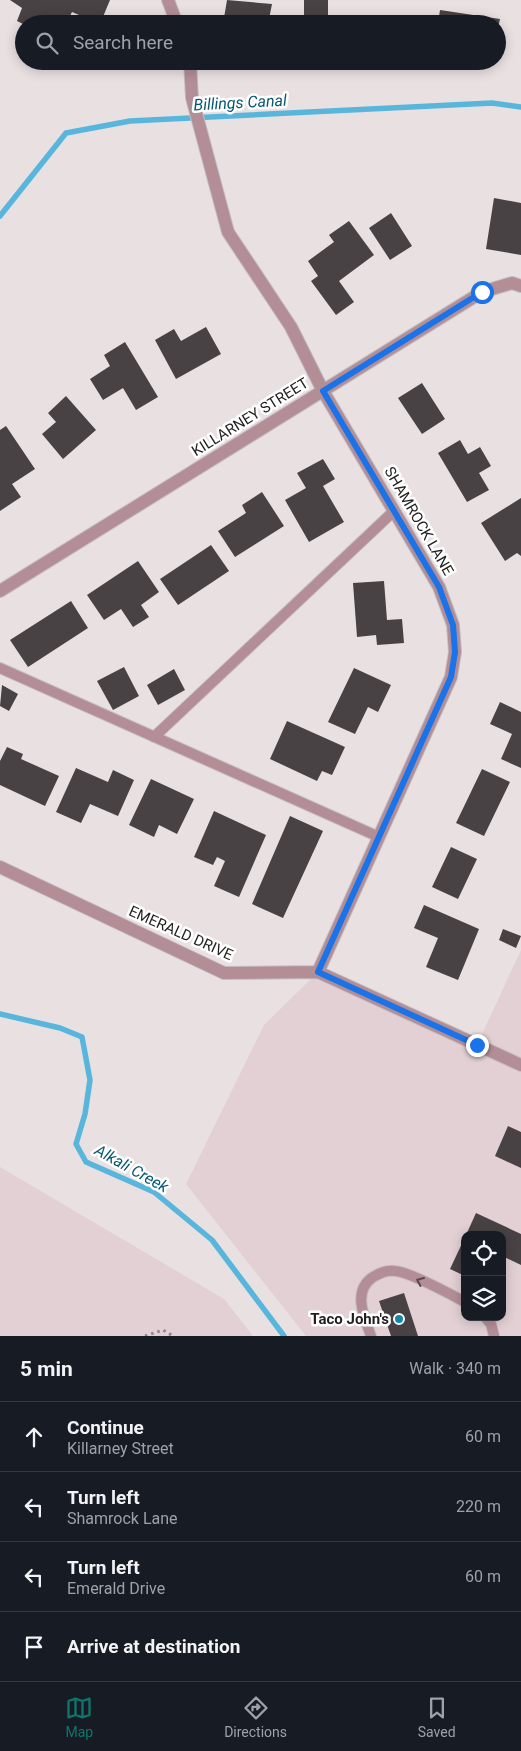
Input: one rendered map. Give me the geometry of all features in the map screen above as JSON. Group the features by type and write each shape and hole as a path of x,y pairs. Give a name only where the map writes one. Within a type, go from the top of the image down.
{"street":[{"path":"168,0 174,15"},
{"name":"SHAMROCK LANE","path":"190,70 192,98 228,232 291,328 323,391 439,587 453,625 455,652 451,677 318,972"},
{"name":"KILLARNEY STREET","path":"0,591 482,292 512,283 521,286"},
{"name":"EMERALD DRIVE","path":"0,867 224,973 318,972 521,1065"}],"lane":[{"path":"154,737 394,511"},
{"path":"0,668 379,837"},
{"path":"371,1336 361,1308 362,1293 366,1282 382,1272 396,1270 461,1300"},
{"path":"488,1321 491,1324 494,1336"}],"path":[{"path":"145,1336 163,1330 173,1336"}],"shaded area":[{"path":"521,950 521,1336 306,1336 186,1184 264,1025 318,972 477,1045"},
{"path":"0,1167 224,1299 253,1336 0,1336"}],"building":[{"path":"10,0 110,0 104,15 79,15 72,12 70,15 19,15 22,8"},
{"path":"227,0 272,4 270,15 224,15"},
{"path":"304,0 328,0 328,15 304,15"},
{"path":"440,10 473,15 439,15"},
{"path":"494,198 521,203 521,255 486,249"},
{"path":"391,213 412,246 390,260 369,228"},
{"path":"349,221 374,255 339,281 354,302 336,315 311,281 318,276 308,261 334,242 329,235"},
{"path":"206,327 221,354 176,379 155,340 174,329 181,341"},
{"path":"125,342 158,397 136,410 123,388 103,400 90,379 110,366 104,355"},
{"path":"422,383 445,419 422,434 398,398"},
{"path":"66,396 96,430 63,459 42,434 56,422 48,413"},
{"path":"6,426 35,469 12,484 21,497 0,511 0,430"},
{"path":"460,440 468,454 480,447 491,466 479,473 489,490 467,502 438,453"},
{"path":"323,459 335,479 323,486 344,522 309,542 285,500 306,488 297,473"},
{"path":"262,492 284,526 235,557 218,531 246,513 242,505"},
{"path":"521,498 521,556 517,553 505,561 481,523"},
{"path":"211,545 229,571 178,605 160,579"},
{"path":"138,561 159,592 141,605 149,617 133,627 121,609 104,620 87,595"},
{"path":"384,581 387,620 402,619 404,643 377,645 376,635 357,637 353,583"},
{"path":"71,601 88,628 28,667 10,640"},
{"path":"124,667 139,696 113,710 97,681"},
{"path":"354,668 391,685 378,712 368,707 355,734 328,722"},
{"path":"174,669 185,690 158,705 147,685"},
{"path":"2,685 18,694 9,711 0,706"},
{"path":"500,702 521,712 521,768 501,759 512,734 490,724"},
{"path":"287,721 345,747 332,775 322,771 317,781 270,759"},
{"path":"7,747 23,754 21,759 59,776 45,806 0,785 0,761"},
{"path":"76,768 108,782 113,770 134,780 118,816 90,804 81,823 56,812"},
{"path":"482,769 510,782 484,836 456,823"},
{"path":"151,779 194,799 177,834 159,825 154,837 129,825"},
{"path":"214,811 266,835 239,897 214,886 225,861 217,857 213,865 194,857"},
{"path":"290,816 323,831 283,918 252,904"},
{"path":"451,847 477,859 458,899 432,887"},
{"path":"424,905 479,929 458,980 426,967 438,938 414,928"},
{"path":"503,929 521,936 516,948 499,940"},
{"path":"508,1126 521,1132 521,1168 495,1156"},
{"path":"476,1213 521,1234 521,1265 506,1258 506,1231 468,1231"},
{"path":"461,1246 461,1274 450,1269"},
{"name":"Taco John's","path":"404,1293 418,1336 391,1336 379,1301"}],"waterway":[{"name":"Billings Canal","path":"0,216 66,133 130,121 492,103 521,107"},
{"name":"Alkali Creek","path":"0,1014 60,1028 82,1037 90,1080 85,1114 76,1144 86,1162 154,1192 212,1240 284,1336"}],"place":[{"name":"Taco John's","path":"399,1319"}],"route":[{"path":"477,1045 318,972 451,677 455,652 453,625 439,587 323,391 482,292"}]}
